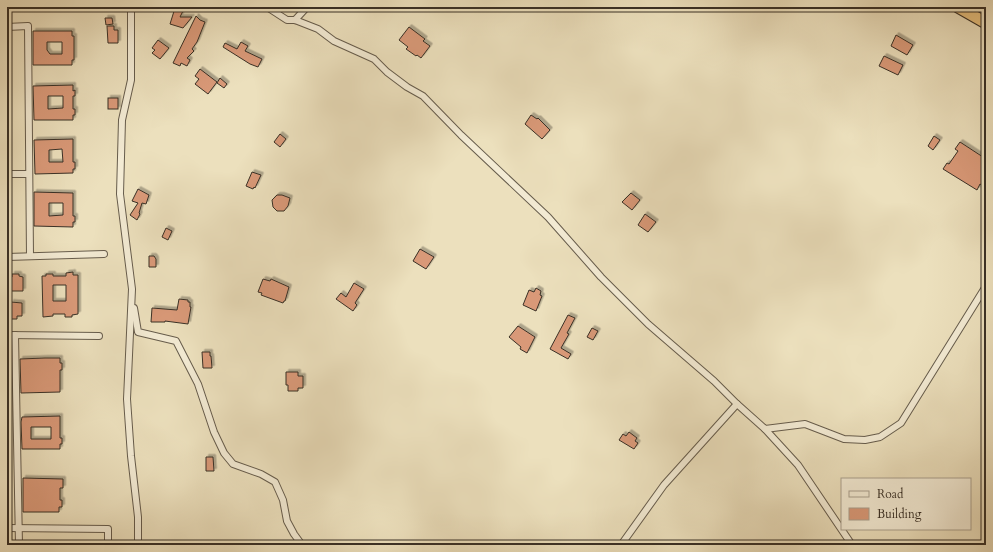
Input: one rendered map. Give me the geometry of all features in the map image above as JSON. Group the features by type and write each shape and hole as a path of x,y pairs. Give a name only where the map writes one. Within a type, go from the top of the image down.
{"highway":[{"path":"958,7 986,23"}],"street":[{"path":"131,7 131,80 122,120 120,194 138,332 176,341 198,384 214,432 224,453 233,464 260,474 275,482 283,500 287,520 294,534 302,545"},
{"path":"267,7 287,20 295,20 318,29 334,41 374,59 387,72 423,96 461,135 548,217 601,277 648,324 714,381 765,429 798,465 841,529"},
{"path":"295,20 307,7"},
{"path":"7,27 28,26 30,256"},
{"path":"7,174 29,174"},
{"path":"7,257 104,254"},
{"path":"765,429 805,424 844,439 865,440 880,437 901,423 986,286"},
{"path":"132,289 127,399 131,456 138,517 138,545"},
{"path":"7,335 99,336"},
{"path":"15,335 19,545"},
{"path":"621,545 664,485 737,404"},
{"path":"7,528 108,529 108,545"},
{"path":"842,530 852,545"}],"building":[{"path":"175,8 183,11 180,17 192,17 183,28 170,24"},
{"path":"196,16 205,22 197,42 192,49 194,51 187,58 190,60 187,66 181,63 180,66 173,63"},
{"path":"105,18 112,18 113,24 106,25"},
{"path":"107,26 114,26 114,30 118,30 118,43 108,43"},
{"path":"409,27 425,39 423,41 430,46 421,58 406,49 408,47 399,40"},
{"path":"33,31 72,31 72,36 74,36 74,60 72,60 72,65 33,65","holes":["47,42 62,42 62,54 50,54 47,50"]},
{"path":"896,35 913,45 907,55 891,46"},
{"path":"158,40 169,48 160,59 152,53 155,50 152,48"},
{"path":"241,42 248,46 245,51 262,59 258,67 250,64 223,47 225,43 237,49"},
{"path":"884,56 903,65 898,75 879,66"},
{"path":"200,69 217,82 208,94 195,84 199,79 195,76"},
{"path":"220,78 227,84 224,88 217,83"},
{"path":"73,85 73,91 75,90 75,96 73,96 73,109 75,109 75,115 73,115 73,120 34,120 33,86","holes":["48,96 63,96 63,108 48,109"]},
{"path":"108,98 118,98 118,109 108,109"},
{"path":"531,115 537,119 538,118 550,130 542,139 525,124"},
{"path":"280,134 286,139 280,147 274,142"},
{"path":"934,136 940,140 933,150 928,146"},
{"path":"73,139 73,162 75,162 75,169 73,169 73,173 35,174 34,140","holes":["62,149 63,162 49,162 49,150"]},
{"path":"960,142 986,159 986,188 980,184 977,190 943,169 947,163 949,164 958,151 955,149"},
{"path":"252,172 261,175 255,188 254,187 253,189 246,186"},
{"path":"138,189 149,195 146,204 142,203 137,220 130,215 138,203 132,201"},
{"path":"34,192 73,193 73,216 75,216 75,222 73,222 73,227 34,226","holes":["49,203 63,203 63,215 49,216"]},
{"path":"631,193 640,200 632,210 622,202"},
{"path":"277,195 290,198 288,206 284,211 277,211 273,207 272,200"},
{"path":"645,214 656,222 648,232 638,225"},
{"path":"166,228 172,231 168,240 162,237"},
{"path":"420,249 434,257 426,269 413,261"},
{"path":"149,256 154,256 156,259 156,267 149,267"},
{"path":"73,272 73,275 78,275 78,314 72,315 72,317 65,317 65,314 53,314 53,316 43,317 42,276 46,276 46,274 53,274 53,276 66,276 66,273","holes":["53,285 66,285 66,301 53,301"]},
{"path":"12,274 19,274 19,276 23,277 23,291 11,291 11,285 7,285 7,277 12,277"},
{"path":"263,279 270,281 271,279 289,287 283,303 261,295 262,293 258,292"},
{"path":"354,283 364,289 355,303 357,305 353,311 336,299 341,293 346,297"},
{"path":"536,288 541,291 540,295 542,296 536,311 523,305 529,290 534,292"},
{"path":"179,299 188,300 188,302 190,302 191,307 188,324 165,321 151,322 152,308 177,310"},
{"path":"11,302 22,303 22,316 17,316 17,319 11,319 11,315 7,315 7,306 11,306"},
{"path":"568,315 575,318 567,333 569,334 561,348 571,354 568,359 550,349"},
{"path":"518,326 535,337 527,353 520,349 521,347 509,337"},
{"path":"592,328 598,331 593,340 587,337"},
{"path":"202,352 210,352 212,368 203,368"},
{"path":"60,358 62,370 60,370 60,392 21,393 20,359"},
{"path":"286,372 298,372 298,376 303,376 303,388 298,388 298,391 288,391 288,385 286,385"},
{"path":"60,416 60,438 62,438 62,444 60,444 60,449 22,449 22,417","holes":["31,427 51,427 51,439 31,439"]},
{"path":"629,432 637,438 635,441 638,443 634,449 619,440 623,434 626,436"},
{"path":"206,457 213,457 214,471 206,471"},
{"path":"23,478 63,479 63,488 60,488 60,500 62,500 62,507 59,507 59,512 23,512"}]}
